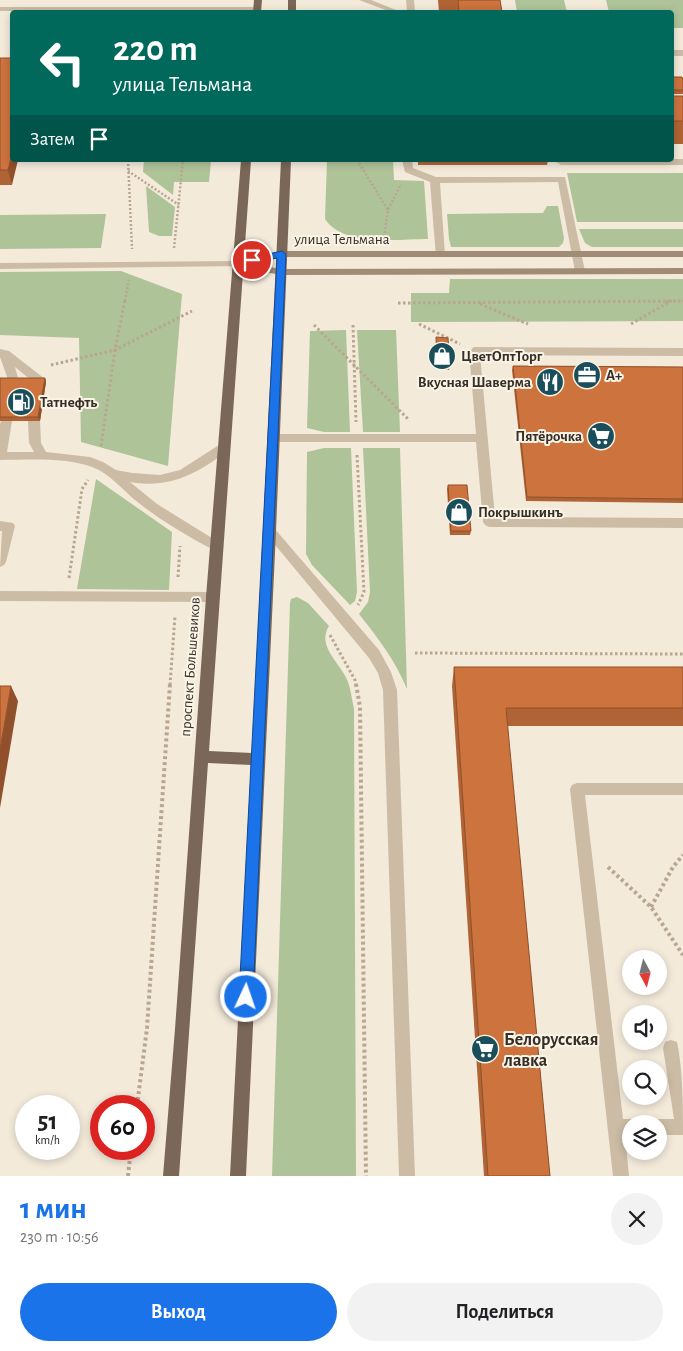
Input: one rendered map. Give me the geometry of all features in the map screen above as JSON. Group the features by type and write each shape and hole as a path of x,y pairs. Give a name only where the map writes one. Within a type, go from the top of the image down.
{"main road":[{"name":"проспект Большевиков","path":"171,1176 183,1029 212,597 246,162"},
{"path":"238,1176 270,531 286,162"},
{"path":"201,757 258,759"}],"street":[{"path":"363,0 391,10"},
{"path":"0,9 128,10"},
{"path":"561,162 562,179 580,271"},
{"path":"408,165 435,180 562,179"},
{"path":"435,180 440,255"},
{"name":"улица Тельмана","path":"238,264 282,254 683,254"},
{"path":"0,266 238,264 281,272 683,271"},
{"path":"683,352 474,351 489,522 683,523"},
{"path":"2,354 41,382"},
{"path":"2,354 14,382"},
{"path":"6,421 1,456 43,457 98,464 144,500 216,546"},
{"path":"34,421 35,443 43,457"},
{"path":"274,438 482,438"},
{"path":"113,474 134,479 157,481 176,477 200,466 223,448"},
{"path":"0,526 9,526 0,562"},
{"path":"270,531 374,654 384,672 390,690 408,1176"},
{"path":"0,596 212,597"},
{"path":"622,1115 577,789 683,789"},
{"path":"667,1127 683,1127 671,1048"},
{"path":"621,1176 622,1160"}],"path":[{"path":"66,596 82,489 98,464 115,350 132,264 128,162"},
{"path":"174,248 183,162"},
{"path":"358,162 388,210"},
{"path":"384,243 388,210 408,165"},
{"path":"128,172 178,205"},
{"path":"632,324 669,301"},
{"path":"398,302 683,301"},
{"path":"477,302 528,324"},
{"path":"27,371 115,350 192,311"},
{"path":"419,324 474,351"},
{"path":"314,325 408,419"},
{"path":"353,325 364,592 361,601 332,630 330,637 355,680 360,707 366,1176"},
{"path":"138,1095 147,1028 182,526"},
{"path":"415,653 683,654"},
{"path":"584,845 651,907 683,955"},
{"path":"651,907 673,866 683,855"},
{"path":"128,1176 130,1160"}],"green space":[{"path":"515,0 564,0 566,10 517,10"},
{"path":"606,0 683,0 683,28 674,28 674,10 608,10"},
{"path":"144,162 211,162 209,182 174,182 173,195 143,172"},
{"path":"327,162 393,162 394,180 424,181 428,239 372,240 358,238 333,228 325,219"},
{"path":"567,173 683,173 683,222 577,222"},
{"path":"146,186 175,207 172,236 159,236 149,232"},
{"path":"547,206 558,206 564,238 563,243 559,247 451,247 447,214 543,213"},
{"path":"106,214 101,248 0,249 0,215"},
{"path":"579,229 683,229 683,247 592,247 585,243"},
{"path":"121,271 182,294 168,466 81,442 79,338 0,335 0,272"},
{"path":"450,279 683,279 683,321 411,322 411,293 449,293"},
{"path":"346,330 350,432 324,432 307,428 310,331"},
{"path":"357,330 396,330 400,432 363,432"},
{"path":"324,448 351,448 357,592 355,601 350,605 312,565 306,554 307,452"},
{"path":"363,448 400,448 407,689 392,659 359,614 368,602 370,592"},
{"path":"96,479 172,532 169,590 77,589"},
{"path":"297,597 308,603 329,626 326,634 327,648 345,675 354,709 356,1176 272,1176 290,603 291,599"}],"building":[{"path":"458,0 500,0 502,10 459,10"},
{"path":"0,58 10,58 10,162 8,170 0,170"},
{"path":"674,77 682,77 683,90 674,90"},
{"path":"674,96 683,96 683,121 674,121"},
{"name":"ЦветОптТорг","path":"436,337 448,338 450,365 437,365"},
{"name":"Пятёрочка","path":"513,366 683,367 683,499 527,497"},
{"name":"Татнефть","path":"0,378 45,378 38,417 0,417"},
{"name":"Покрышкинъ","path":"448,485 467,485 471,531 451,531"},
{"path":"454,667 683,667 683,708 506,708 550,1176 488,1176"},
{"path":"0,686 11,686 0,750"}],"place":[{"name":"ЦветОптТорг","path":"442,356"},
{"name":"А+","path":"587,375"},
{"name":"Вкусная Шаверма","path":"550,382"},
{"name":"Татнефть","path":"21,402"},
{"name":"Пятёрочка","path":"601,436"},
{"name":"Покрышкинъ","path":"459,512"},
{"name":"Белорусская лавка","path":"485,1049"}],"route":[{"path":"246,997 282,254 252,260"}]}
